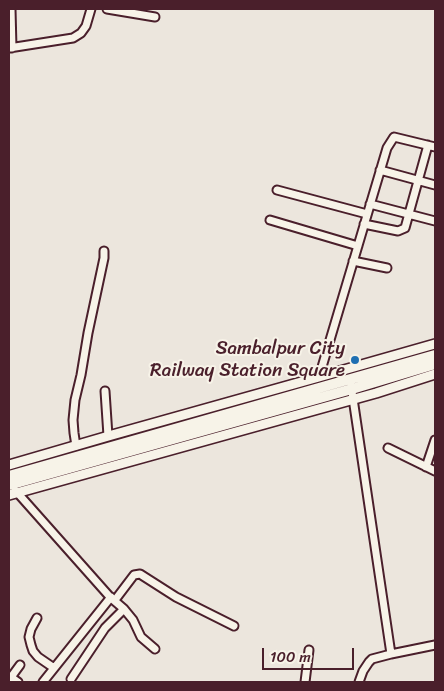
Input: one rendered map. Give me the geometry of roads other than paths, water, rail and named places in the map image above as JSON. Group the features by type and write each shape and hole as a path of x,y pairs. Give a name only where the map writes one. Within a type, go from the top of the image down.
{"highway":[{"path":"11,487 350,384 435,355"},
{"path":"350,384 435,364"}],"main road":[{"path":"350,384 435,344"},
{"path":"10,464 319,377 350,384 435,374"}],"street":[{"path":"11,9 11,48 73,38 81,33 86,26 91,9"},
{"path":"107,9 155,17"},
{"path":"319,377 358,246 364,224 380,170 387,148 394,137 432,146 418,180 405,228 398,231 364,224"},
{"path":"380,170 435,184"},
{"path":"277,190 367,214"},
{"path":"370,204 435,221"},
{"path":"270,220 358,246"},
{"path":"76,446 73,420 75,400 104,251"},
{"path":"353,261 387,268"},
{"path":"350,384 390,654"},
{"path":"105,391 108,436"},
{"path":"426,467 435,440"},
{"path":"388,448 435,471"},
{"path":"11,487 124,608 133,620 141,637 155,649"},
{"path":"43,682 134,575 140,574 176,597 234,626"},
{"path":"71,678 105,628 124,608"},
{"path":"37,618 31,629 30,637 33,652 38,658 54,668"},
{"path":"359,682 363,671 372,659 435,645"},
{"path":"305,682 309,650"},
{"path":"18,682 10,679 20,665"}],"place":[{"name":"Sambalpur City Railway Station Square","path":"355,360"}]}
